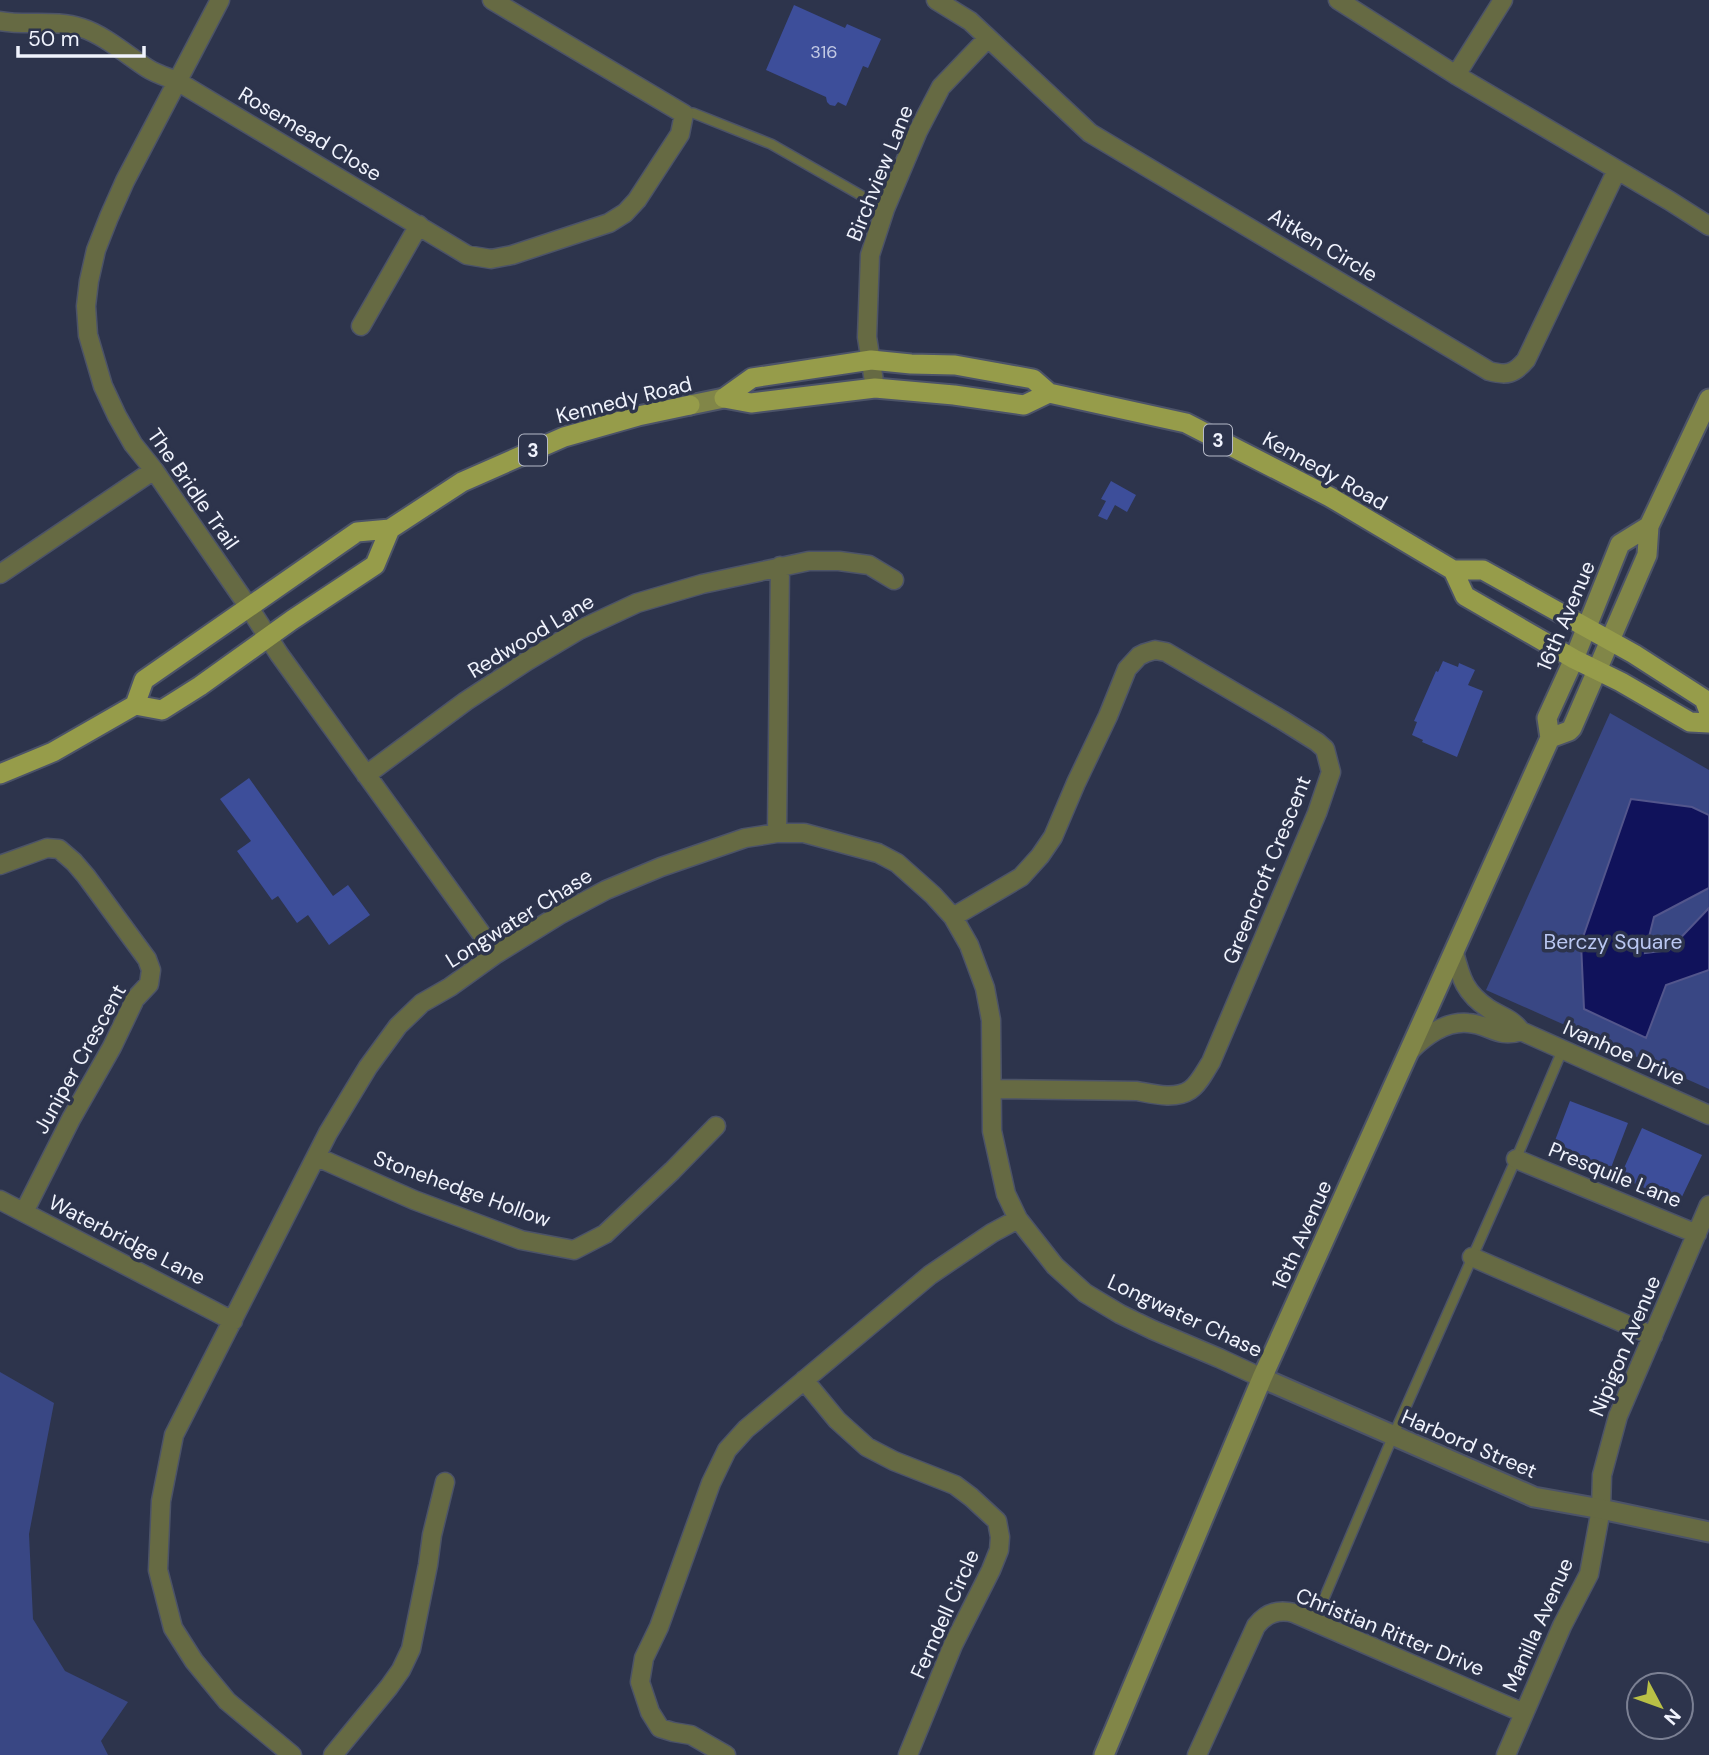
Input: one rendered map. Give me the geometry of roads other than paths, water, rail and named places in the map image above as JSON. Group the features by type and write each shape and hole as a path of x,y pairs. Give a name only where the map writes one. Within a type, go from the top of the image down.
{"main road":[{"name":"Kennedy Road","path":"724,398 752,378 871,360 955,365 1033,379 1049,393 1186,423 1330,497 1453,570 1483,570 1587,627 1704,699 1709,712"},
{"name":"Kennedy Road","path":"135,705 144,680 357,532 390,529 462,482 564,437 638,416 724,398 751,403 875,388 1024,405 1049,393"},
{"name":"16th Avenue","path":"1550,737 1570,730 1647,555 1649,526 1709,399"},
{"name":"16th Avenue","path":"1104,1755 1262,1378 1550,737 1547,718 1620,544 1649,526"},
{"path":"0,774 53,752 135,705 162,710 375,565 390,529"},
{"name":"Kennedy Road","path":"1453,570 1465,596 1690,722 1709,723"}],"street":[{"name":"The Bridle Trail","path":"220,0 125,181 109,217 96,250 89,281 86,306 88,335 103,386 132,444 154,470 267,638 496,954"},
{"path":"492,0 684,114"},
{"name":"Aitken Circle","path":"936,0 970,21 1090,133 1489,371 1500,374 1516,372 1526,360 1617,170"},
{"path":"1338,0 1456,75 1709,226"},
{"path":"1456,75 1503,0"},
{"name":"Rosemead Close","path":"0,21 63,22 85,29 150,70 177,81 467,255 491,259 512,255 609,223 625,213 680,134 684,114"},
{"name":"Birchview Lane","path":"875,388 867,338 870,255 885,209 918,131 941,87 988,38"},
{"path":"360,326 419,225"},
{"path":"0,574 154,470"},
{"name":"Redwood Lane","path":"366,775 466,701 527,661 579,630 637,603 702,584 808,561 869,565 894,580"},
{"path":"777,833 780,566"},
{"name":"Greencroft Crescent","path":"953,917 1021,877 1040,856 1053,837 1127,669 1139,656 1155,650 1166,652 1282,720 1325,749 1331,772 1317,813 1211,1062 1189,1090 1179,1095 1161,1096 1138,1091 992,1089"},
{"name":"Longwater Chase","path":"292,1755 227,1701 194,1661 173,1628 158,1570 161,1501 174,1434 328,1133 368,1066 398,1026 422,1003 559,915 606,890 706,851 745,838 777,833 804,834 878,853 897,863 933,895 953,917 969,945 985,988 991,1020 992,1131 1006,1194 1018,1219 1055,1266 1085,1293 1153,1331 1262,1378"},
{"name":"Juniper Crescent","path":"0,865 47,848 60,849 86,876 141,950 151,970 149,984 135,999 23,1212"},
{"name":"Ivanhoe Drive","path":"1454,952 1461,980 1474,997 1513,1021 1521,1031 1709,1115"},
{"name":"Ivanhoe Drive","path":"1408,1053 1422,1039 1446,1025 1468,1023 1509,1035 1521,1031"},
{"name":"Stonehedge Hollow","path":"317,1157 414,1200 521,1240 574,1250 605,1234 716,1126"},
{"name":"Presquile Lane","path":"1516,1159 1697,1234"},
{"name":"Waterbridge Lane","path":"0,1200 233,1321"},
{"name":"Nipigon Avenue","path":"1601,1509 1602,1475 1618,1416 1709,1205"},
{"path":"726,1755 691,1735 660,1728 650,1712 640,1682 644,1658 659,1627 711,1483 727,1450 804,1380 930,1275 992,1233 1018,1219"},
{"path":"1472,1258 1653,1336"},
{"name":"Harbord Street","path":"1262,1378 1534,1497 1709,1532"},
{"name":"Ferndell Circle","path":"804,1380 837,1420 867,1447 954,1485 997,1521 999,1550 953,1645 908,1755"},
{"path":"333,1755 389,1687 411,1649 432,1535 445,1482"},
{"name":"Manilla Avenue","path":"1506,1755 1562,1626 1589,1574 1601,1509"},
{"name":"Christian Ritter Drive","path":"1197,1755 1259,1621 1270,1614 1284,1611 1524,1713"}],"lane":[{"path":"684,114 693,113 771,144 885,209"},
{"path":"1314,1622 1562,1051"}],"park label":[{"name":"Berczy Square","path":"1613,942"}]}
